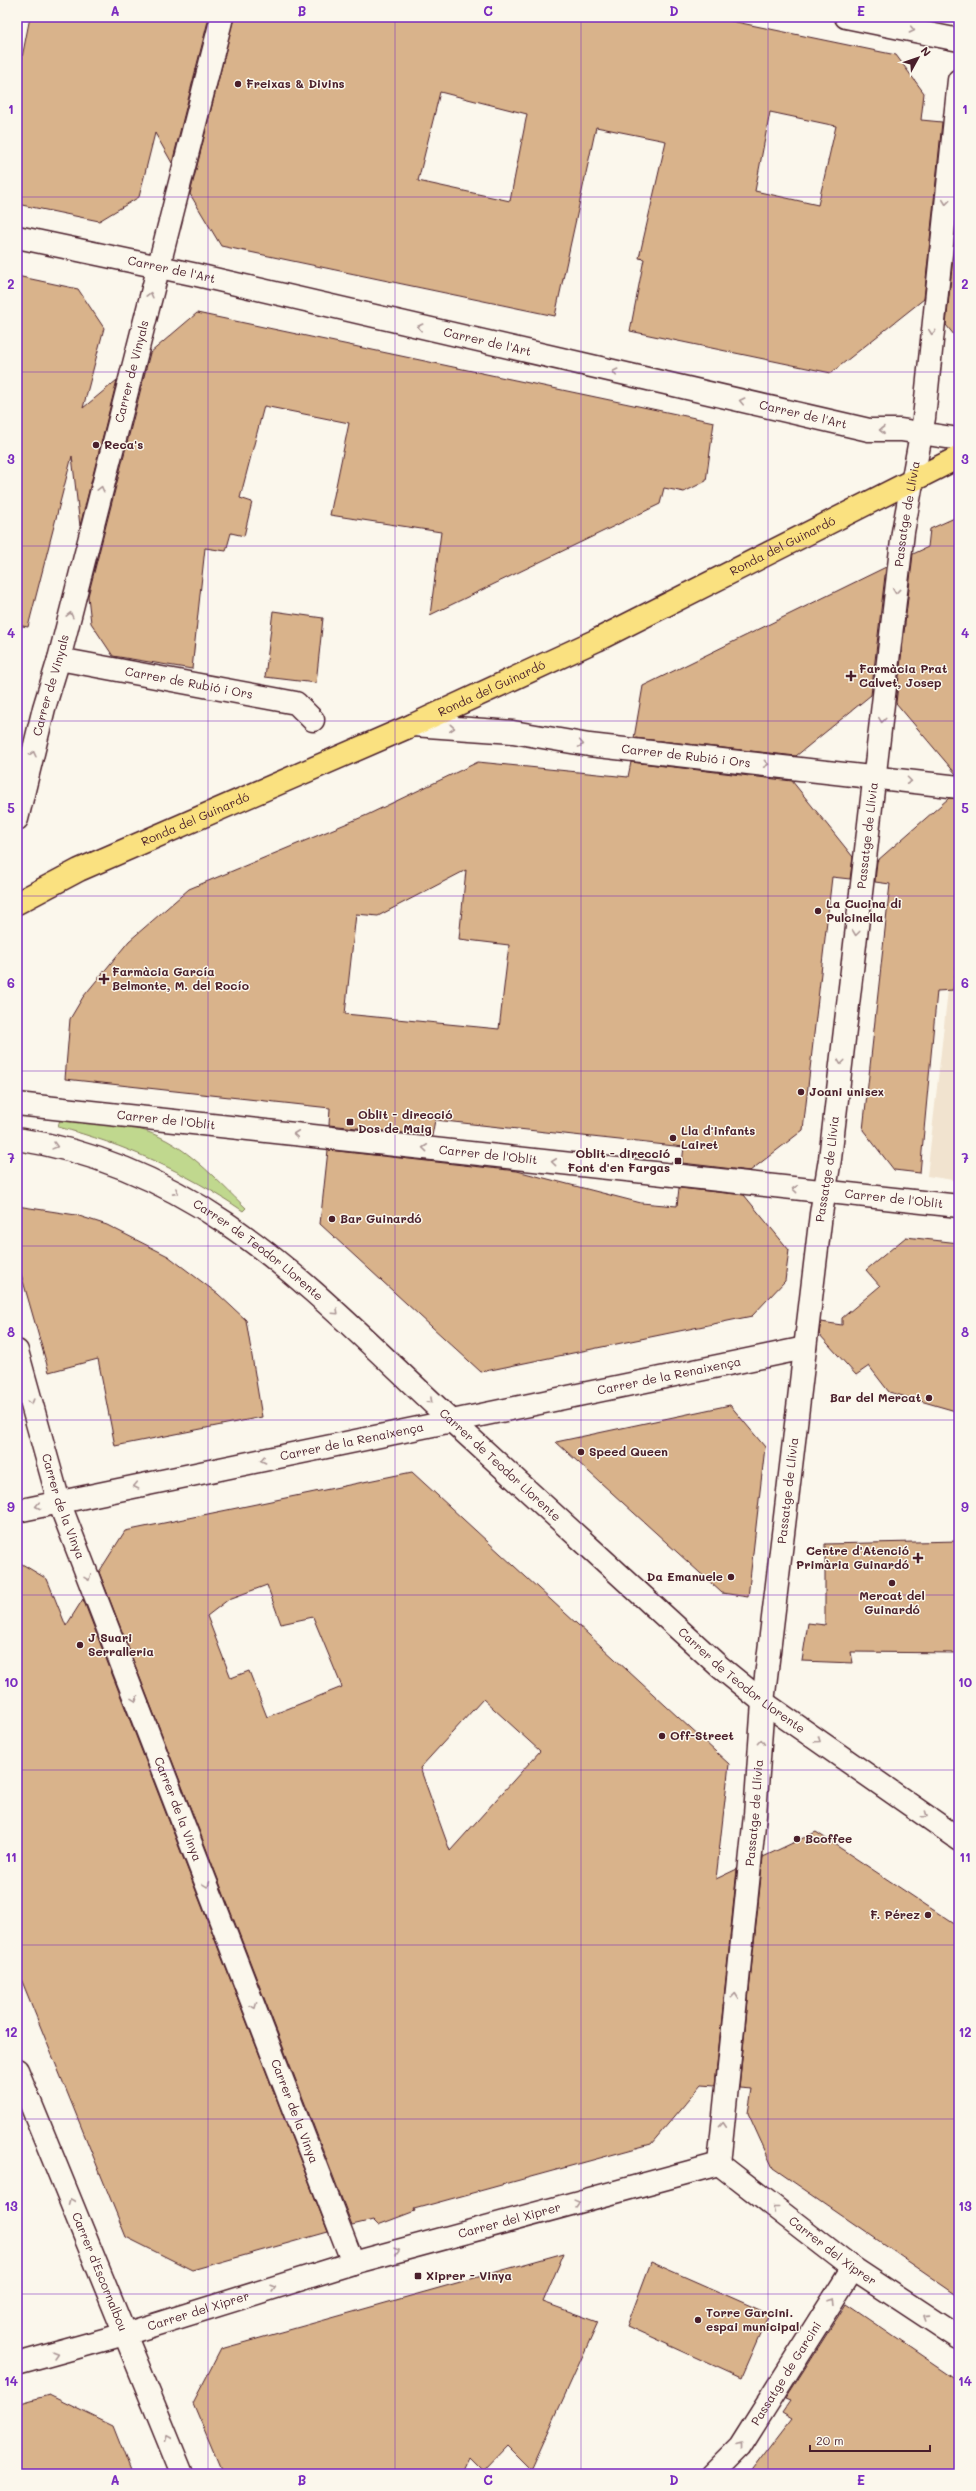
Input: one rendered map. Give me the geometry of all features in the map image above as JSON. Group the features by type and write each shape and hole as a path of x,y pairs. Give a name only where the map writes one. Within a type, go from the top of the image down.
{"main road":[{"name":"Ronda del Guinardó","path":"17,903 79,870 413,725 597,640 959,457"}],"street":[{"name":"Carrer de Vinyals","path":"17,819 44,708 59,659 157,267 222,17"},
{"path":"846,17 959,40"},
{"name":"Passatge de Llívia","path":"719,2164 755,1816 763,1702 910,483 921,434 959,80"},
{"name":"Carrer de l'Art","path":"17,238 157,267 868,430 901,430 959,439"},
{"name":"Carrer de Rubió i Ors","path":"59,659 296,703 313,720"},
{"name":"Carrer de Rubió i Ors","path":"413,725 513,732 589,745 875,776 959,787"},
{"name":"Carrer de l'Oblit","path":"17,1104 959,1206"},
{"name":"Carrer de Teodor Llorente","path":"17,1139 41,1143 127,1167 195,1202 238,1229 335,1311 452,1421 720,1667 763,1702 959,1839"},
{"name":"Carrer de la Renaixença","path":"17,1511 805,1348"},
{"name":"Carrer de la Vinya","path":"17,1351 58,1502 353,2263"},
{"name":"Carrer d'Escornalbou","path":"17,2070 182,2474"},
{"name":"Carrer del Xiprer","path":"17,2364 125,2334 353,2263 719,2164 853,2268 959,2338"},
{"name":"Passatge de Garcini","path":"713,2474 740,2447 853,2268"}],"shaded area":[{"path":"948,990 959,990 959,1181 927,1176"}],"green space":[{"path":"60,1119 124,1126 145,1131 160,1137 187,1153 246,1208 243,1211 177,1172 131,1151 58,1127"}],"building":[{"path":"30,17 209,17 172,163 155,133 139,197 99,221 17,204 17,83"},
{"path":"234,17 712,17 896,55 924,93 921,120 942,122 924,299 831,373 630,331 644,259 639,258 666,141 596,127 555,316 221,246 190,194","holes":["440,92 527,114 510,201 418,181","770,112 836,126 818,205 755,191"]},
{"path":"959,201 959,341 946,325"},
{"path":"17,276 78,289 104,328 83,408 117,380 80,526 72,456 28,627 17,625"},
{"path":"197,313 714,422 706,481 684,492 664,488 660,504 430,615 441,532 330,515 349,423 264,406 240,498 252,502 244,536 231,533 226,551 205,548 192,669 113,656 91,623 88,596 150,353"},
{"path":"959,516 959,774 956,774 896,703 913,554 928,547 930,529"},
{"path":"886,567 871,695 796,756 634,738 643,686"},
{"path":"273,611 323,618 316,683 265,677"},
{"path":"478,762 628,777 631,762 792,781 853,857 850,879 832,877 803,1130 750,1171 682,1163 684,1147 435,1120 432,1136 329,1125 330,1108 65,1079 70,1019 83,997 129,941 189,889 367,815","holes":["466,870 459,939 509,945 499,1029 345,1014 356,914 378,916"]},
{"path":"949,798 959,799 959,948 953,990 937,991 920,1173 894,1170 863,1130 890,884 875,882 877,861"},
{"path":"328,1150 517,1171 641,1203 677,1206 679,1188 744,1195 789,1250 785,1281 752,1316 481,1372 320,1224"},
{"path":"17,1206 76,1215 107,1225 168,1256 218,1294 246,1320 262,1417 115,1446 98,1359 49,1372 17,1260"},
{"path":"906,1237 959,1243 959,1412 889,1392 869,1366 856,1375 819,1334 821,1322 842,1325 842,1318 880,1286 866,1270"},
{"path":"730,1405 765,1447 748,1597 722,1593 556,1442"},
{"path":"412,1472 729,1764 716,1879 737,1869 715,2085 702,2084 651,2144 414,2209 415,2211 378,2225 373,2220 352,2225 99,1572 125,1531","holes":["267,1585 281,1624 313,1617 342,1687 267,1717 249,1671 231,1678 207,1616 229,1599","483,1699 540,1751 450,1851 420,1768"]},
{"name":"Mercat del Guinardó","path":"959,1541 959,1653 851,1652 853,1663 802,1661 808,1623 825,1625 825,1544"},
{"path":"17,1561 47,1579 66,1626 83,1599 328,2232 192,2270 126,2237 17,1969"},
{"path":"816,1832 959,1927 959,2296 773,2168 748,2113 752,2089 739,2088 763,1857"},
{"path":"564,2253 543,2302 598,2322 531,2470 507,2446 483,2471 469,2457 461,2474 223,2474 193,2403 221,2349"},
{"name":"Torre Garcini. espai municipal","path":"651,2262 769,2314 741,2378 627,2326"},
{"path":"846,2304 959,2381 959,2474 750,2474 792,2419 782,2413 791,2400 786,2398"},
{"path":"49,2395 113,2426 132,2474 17,2474 17,2404"}],"place":[{"name":"Freixas & Divins","path":"238,84"},
{"name":"Reca's","path":"96,445"},
{"name":"Farmàcia Prat Calvet, Josep","path":"851,676"},
{"name":"La Cucina di Pulcinella","path":"818,911"},
{"name":"Farmàcia García Belmonte, M. del Rocío","path":"104,979"},
{"name":"Joani unisex","path":"801,1092"},
{"name":"Oblit - direcció Dos de Maig","path":"350,1122"},
{"name":"Lla d'infants Lairet","path":"673,1138"},
{"name":"Oblit - direcció Font d'en Fargas","path":"678,1161"},
{"name":"Bar Guinardó","path":"332,1219"},
{"name":"Bar del Mercat","path":"929,1398"},
{"name":"Speed Queen","path":"581,1452"},
{"name":"Centre d'Atenció Primària Guinardó","path":"918,1558"},
{"name":"Da Emanuele","path":"731,1577"},
{"name":"Mercat del Guinardó","path":"892,1583"},
{"name":"J Suari Serralleria","path":"80,1645"},
{"name":"Off-Street","path":"662,1736"},
{"name":"Bcoffee","path":"797,1839"},
{"name":"F. Pérez","path":"928,1915"},
{"name":"Xiprer - Vinya","path":"418,2276"},
{"name":"Torre Garcini. espai municipal","path":"698,2320"}]}
